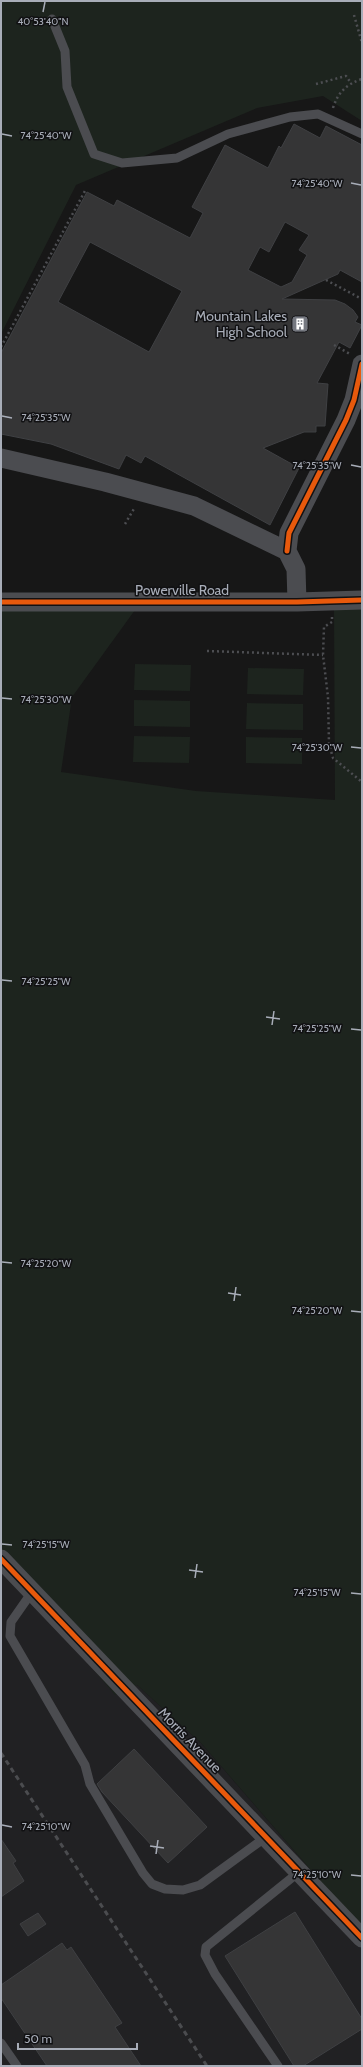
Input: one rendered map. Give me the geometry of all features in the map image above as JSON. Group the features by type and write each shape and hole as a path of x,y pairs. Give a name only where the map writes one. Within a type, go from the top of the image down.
{"street":[{"path":"297,602 296,569 287,551 289,533 346,420 354,400 357,360"},
{"path":"1,458 105,482 194,506 287,551"},
{"name":"Powerville Road","path":"1,602 297,602 362,600"},
{"name":"Morris Avenue","path":"1,1560 362,1938"}],"lane":[{"path":"52,20 65,51 67,87 94,154 122,163 178,158 228,134 290,117 318,114 362,134"},
{"path":"32,1592 11,1622 10,1636 85,1765 90,1784 143,1873 152,1884 165,1890 183,1890 200,1886 266,1837"},
{"path":"278,2066 215,1974 204,1955 206,1947 299,1872"},
{"path":"1,2043 18,2066"}],"path":[{"path":"354,15 362,43"},
{"path":"316,84 346,76 351,83"},
{"path":"335,101 344,87 362,79"},
{"path":"1,347 86,189"},
{"path":"326,280 362,299"},
{"path":"334,345 357,360"},
{"path":"125,524 136,505"},
{"path":"332,611 332,622 324,627 323,656 328,697 329,744 333,758 362,782"},
{"path":"207,651 323,656"}],"shaded area":[{"path":"1,1 362,1 362,121 323,96 257,108 76,185 1,334"},
{"path":"1,605 135,610 72,697 61,772 196,791 335,800 334,610 362,608 362,1929 201,1743 137,1685 115,1695 1,1561"},
{"path":"135,664 191,665 190,691 134,690"},
{"path":"248,668 304,669 303,695 247,694"},
{"path":"134,700 190,701 190,727 134,726"},
{"path":"247,703 303,704 303,730 246,729"},
{"path":"134,736 190,737 189,763 133,762"},
{"path":"246,737 302,738 302,764 246,763"},
{"path":"1,1561 201,1743 362,1929 362,2066 1,2066"}],"building":[{"name":"Mountain Lakes High School","path":"294,124 320,138 326,126 362,145 362,282 340,270 338,274 282,299 335,300 345,304 353,310 358,317 355,322 362,325 350,348 339,342 317,383 328,384 325,426 316,426 316,432 304,432 263,448 299,468 270,525 145,456 141,463 126,455 119,469 51,444 1,434 1,353 87,192 114,206 117,200 190,238 203,213 192,207 225,145 268,168 279,146 281,148","holes":["285,222 309,235 299,250 307,255 292,282 281,287 248,270 260,247 269,252","90,242 182,291 149,352 58,302"]},
{"path":"134,1749 207,1827 168,1863 102,1792 97,1784"},
{"path":"1,1839 16,1861 13,1863 24,1881 1,1897"},
{"path":"295,1912 362,2019 362,2029 303,2066 294,2066 225,1956"},
{"path":"38,1913 46,1924 28,1936 20,1924"},
{"path":"62,1943 67,1950 71,1947 122,2023 115,2027 141,2066 47,2066 1,1998 1,1985"}],"railway":[{"path":"1,1753 207,2066"}],"cycle path":[{"path":"287,551 289,533 346,420 354,400 362,364"},
{"path":"1,602 297,602 362,600"},
{"path":"1,1559 362,1938"}],"place":[{"name":"Mountain Lakes High School","path":"300,324"}]}
